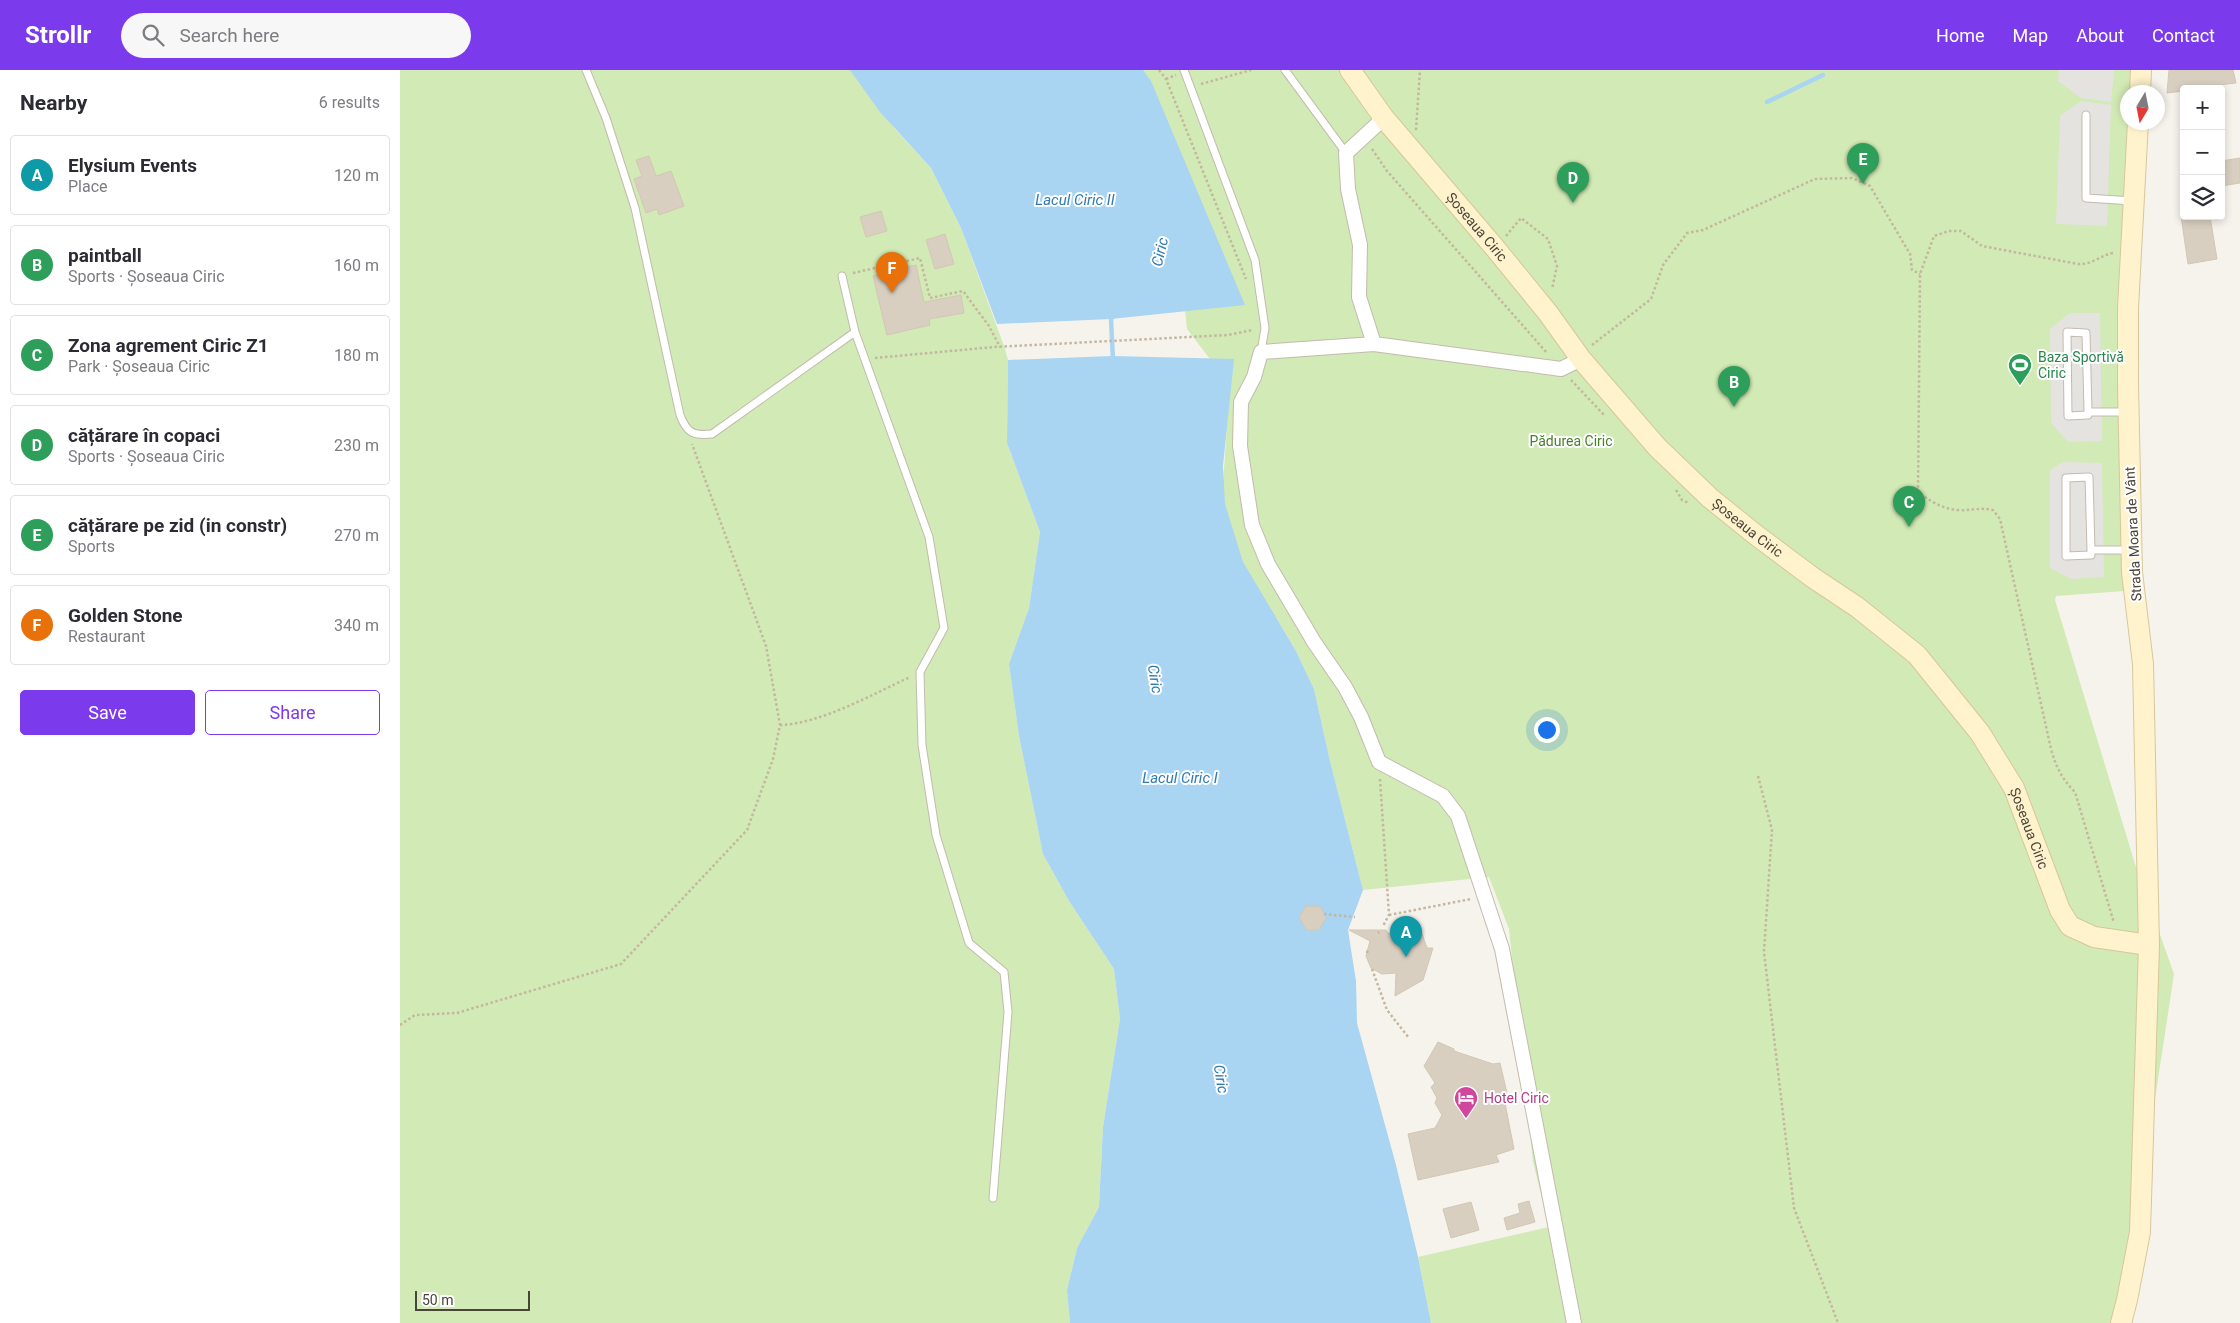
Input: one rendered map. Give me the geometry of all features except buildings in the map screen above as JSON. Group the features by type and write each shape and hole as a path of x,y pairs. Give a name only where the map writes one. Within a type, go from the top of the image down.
{"main road":[{"name":"Șoseaua Ciric","path":"1350,70 1384,118 1548,313 1565,340 1657,447 1710,498 1812,577 1857,607 1917,655 1980,733 2004,770 2014,788 2060,910 2070,926 2094,937 2149,945"},
{"path":"2138,70 2139,85"},
{"name":"Strada Moara de Vânt","path":"2120,1323 2127,1300 2140,1232 2149,945 2143,664 2132,572 2128,412 2128,308 2138,130"}],"street":[{"path":"1374,344 1359,297 1360,245 1348,189 1346,153 1384,118"},
{"path":"1574,1323 1502,949 1458,816 1443,796 1379,762 1353,702 1314,642 1268,564 1252,525 1240,446 1241,402 1254,377 1261,352 1374,344 1561,369 1581,359"}],"lane":[{"path":"586,70 606,118 635,208 680,415 685,427 692,433 712,434 855,332"},
{"path":"1184,70 1192,87 1255,260 1265,328 1261,352"},
{"path":"1285,70 1346,153"},
{"path":"2086,115 2086,198 2134,201"},
{"path":"842,276 855,332 929,537 944,628 920,672 922,745 936,835 968,943 1004,972 1008,1012 993,1198"},
{"path":"2088,412 2086,333 2067,332 2068,416 2088,415 2088,412 2128,412"},
{"path":"2088,476 2091,550 2091,555 2066,556 2066,478 2088,476"},
{"path":"2091,550 2131,550"}],"path":[{"path":"1159,70 1166,79 1248,286"},
{"path":"1192,87 1251,70"},
{"path":"1412,151 1418,121 1420,70"},
{"path":"1371,147 1387,171 1561,369 1607,418"},
{"path":"1565,340 1591,346 1651,299 1663,264 1686,233 1704,230 1815,179 1852,178 1870,186 1910,254 1912,270 1920,274"},
{"path":"1495,248 1520,218 1548,239 1558,266 1548,313"},
{"path":"2118,942 2105,888 2075,792 2064,781 2056,768 2000,519 1993,510 1981,508 1958,510 1941,507 1918,492 1920,274 1934,236 1948,231 1961,231 1982,246 2078,264 2096,261 2107,254 2131,250"},
{"path":"854,272 920,258 930,298 963,291 1002,347"},
{"path":"864,359 1002,347 1228,335 1265,328"},
{"path":"400,1025 415,1015 457,1013 621,964 747,830 773,759 780,724 766,646 691,443 692,433"},
{"path":"1672,485 1682,500 1696,505"},
{"path":"780,724 795,724 814,718 920,672"},
{"path":"1379,762 1388,915 1382,926"},
{"path":"1758,776 1772,830 1764,952 1794,1208 1838,1323"},
{"path":"1388,915 1484,897"},
{"path":"1324,914 1355,917"},
{"path":"1367,954 1368,949"},
{"path":"1372,969 1387,1010 1410,1038"}],"green space":[{"path":"400,70 857,70 894,128 931,168 961,228 1004,346 1008,360 1007,443 1040,532 1029,608 1009,664 1019,736 1043,854 1069,901 1114,969 1120,1019 1103,1127 1099,1207 1077,1248 1067,1290 1070,1323 400,1323"},
{"name":"Pădurea Ciric","path":"1140,70 2141,70 2140,85 2120,85 2120,130 2136,130 2138,590 2056,596 2055,600 2135,864 2174,974 2121,1323 1431,1323 1418,1257 1549,1227 1533,1162 1509,929 1489,877 1363,890 1330,761 1314,689 1296,651 1277,619 1253,591 1221,511 1230,385 1187,329 1164,113"}],"shaded area":[{"path":"2059,70 2114,70 2111,102 2081,98 2058,81"},
{"path":"2081,101 2111,105 2107,226 2056,224 2060,116"},
{"path":"2070,313 2100,313 2102,441 2068,442 2051,423 2050,329"},
{"path":"2063,462 2102,463 2104,577 2071,579 2050,568 2050,470"}],"water":[{"name":"Lacul Ciric II","path":"850,70 1143,70 1151,81 1245,305 1111,319 997,324 961,228 931,168 880,112"},
{"name":"Lacul Ciric I","path":"1112,356 1234,359 1223,466 1225,504 1243,562 1296,651 1314,689 1330,761 1363,890 1348,930 1356,981 1357,1023 1396,1165 1418,1257 1431,1323 1070,1323 1067,1290 1077,1248 1099,1207 1103,1127 1120,1019 1114,969 1069,901 1043,854 1019,736 1009,664 1029,608 1040,532 1007,443 1008,360"}],"waterway":[{"path":"1767,102 1823,75"},
{"name":"Ciric","path":"1113,361 1111,319 1114,315"}],"place":[{"name":"cățărare pe zid (in constr)","path":"1863,184"},
{"name":"cățărare în copaci","path":"1573,203"},
{"name":"Golden Stone","path":"892,293"},
{"name":"Baza Sportivă Ciric","path":"2020,386"},
{"name":"paintball","path":"1734,407"},
{"name":"Zona agrement Ciric Z1","path":"1909,527"},
{"name":"Elysium Events","path":"1406,957"},
{"name":"Hotel Ciric","path":"1466,1119"}]}
